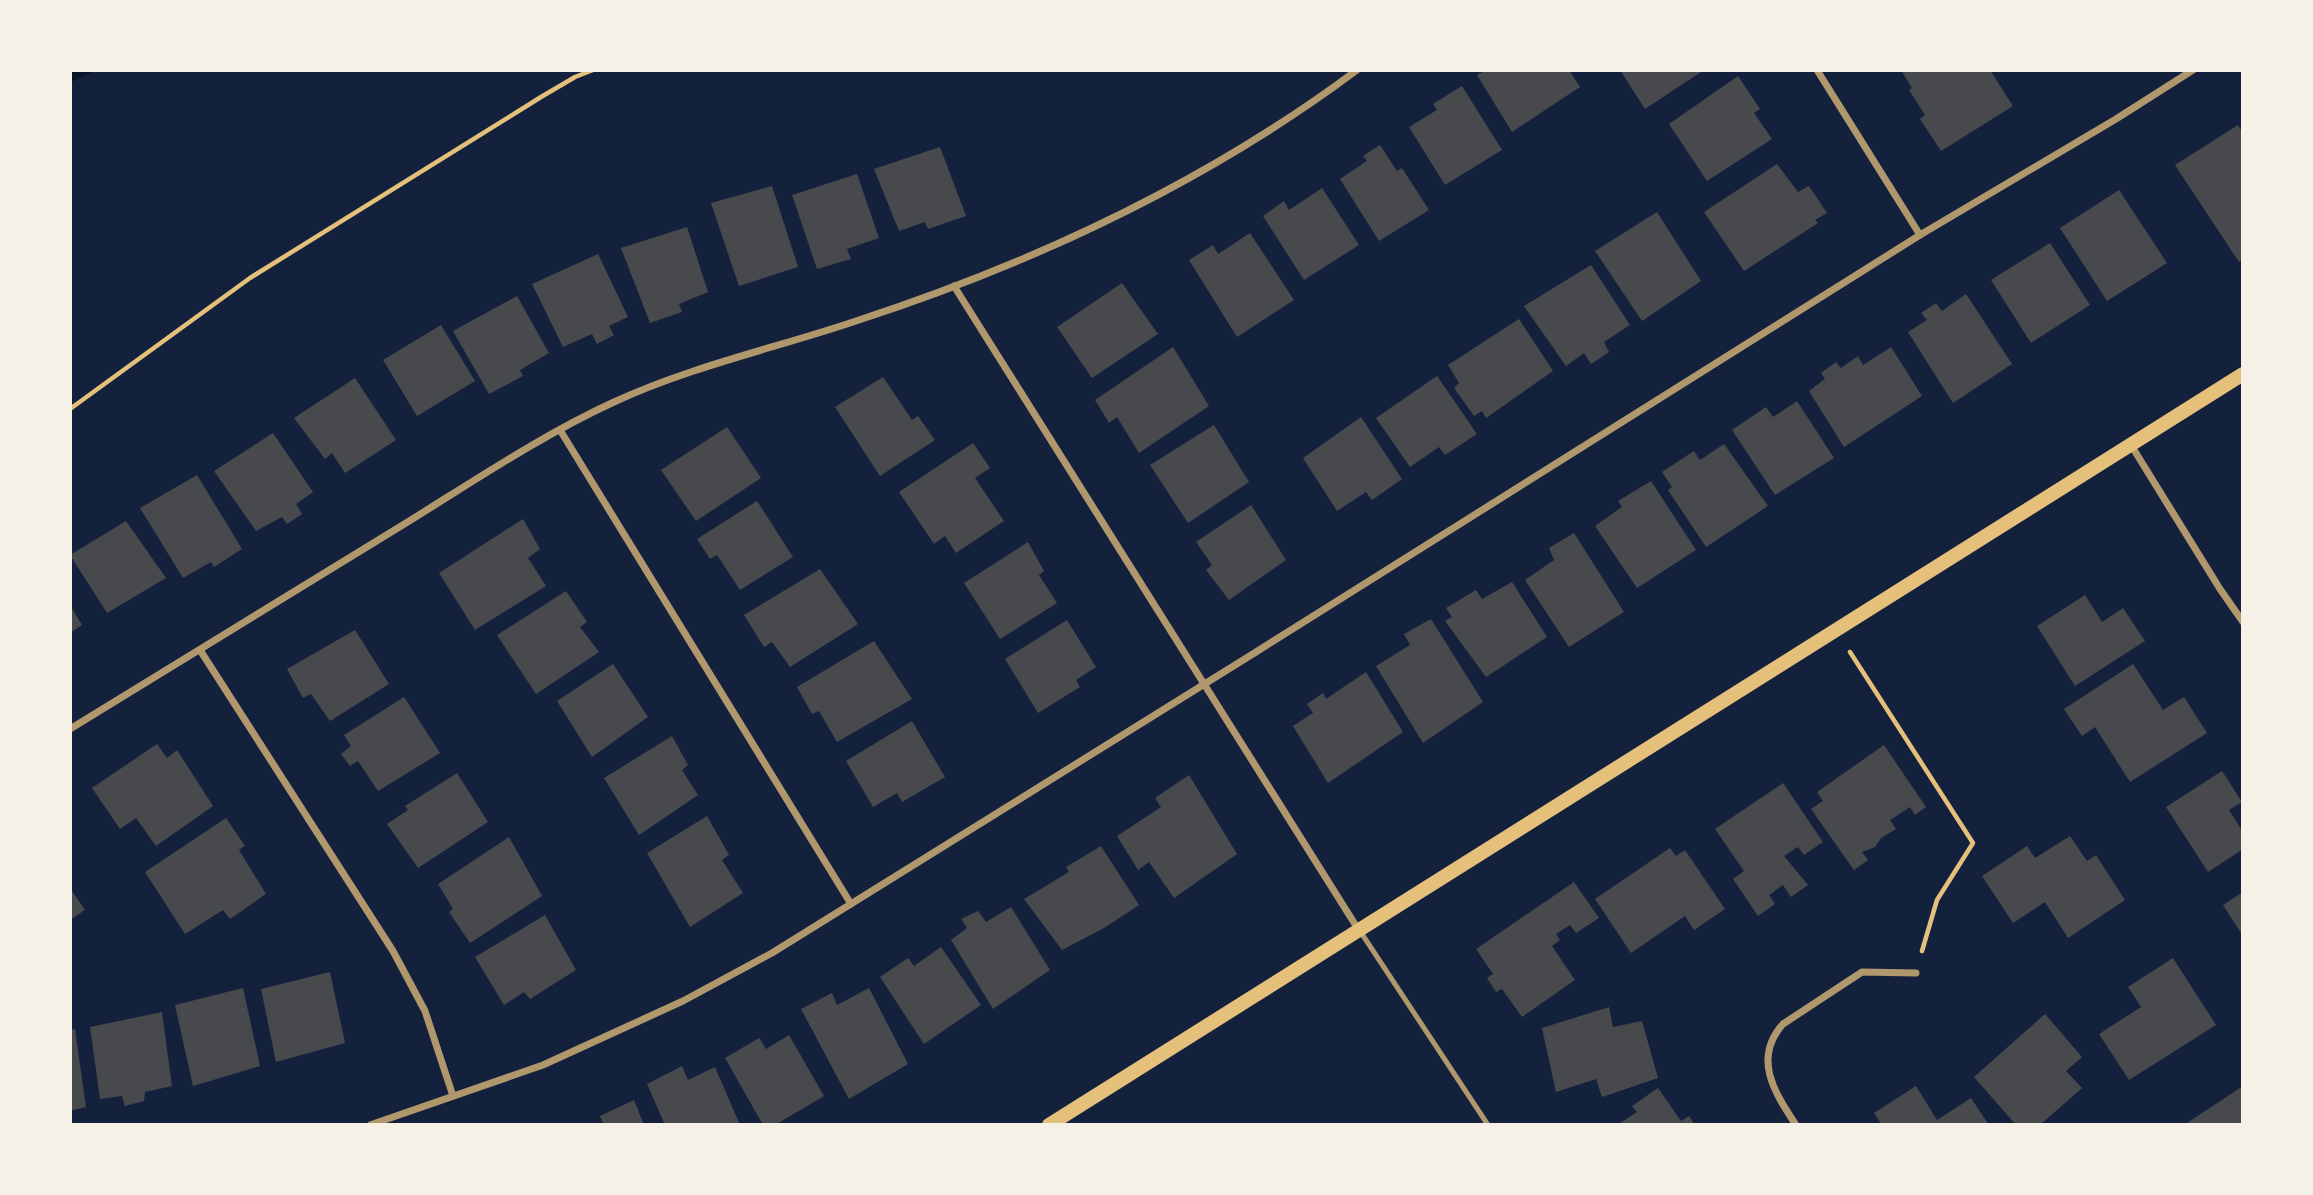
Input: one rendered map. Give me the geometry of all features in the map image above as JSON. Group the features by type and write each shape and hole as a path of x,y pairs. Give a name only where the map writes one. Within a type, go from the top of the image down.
{"main road":[{"path":"1049,1125 2243,373"}],"street":[{"path":"70,729 500,465 614,402 682,374 857,321 954,286 1093,227 1186,180 1258,138 1357,70"},
{"path":"1817,70 1920,235"},
{"path":"370,1125 543,1065 660,1012 772,953 1920,235 2116,119 2193,70"},
{"path":"954,286 1358,929"},
{"path":"560,430 851,904"},
{"path":"2131,445 2243,622"},
{"path":"200,650 393,951 425,1011 453,1096"},
{"path":"1796,1125 1776,1094 1768,1073 1769,1050 1774,1035 1783,1024 1862,972 1916,973"}],"lane":[{"path":"1358,929 1488,1125"}],"path":[{"path":"70,409 250,278 541,97 593,70"},
{"path":"1836,630 1973,843 1937,900 1916,973"}],"building":[{"path":"1486,70 1569,70 1580,87 1512,132 1477,75"},
{"path":"1620,70 1704,70 1645,109"},
{"path":"1901,70 1990,70 2013,106 1941,151 1920,119 1925,115 1909,90 1912,88"},
{"path":"1738,76 1760,109 1754,113 1772,139 1707,181 1669,124"},
{"path":"1462,86 1502,150 1445,185 1409,127 1437,110 1433,104"},
{"path":"2238,125 2243,133 2243,259 2239,262 2175,165"},
{"path":"1380,145 1397,171 1402,168 1429,210 1379,241 1340,179 1367,161 1363,156"},
{"path":"940,147 966,216 928,229 925,222 899,231 874,169"},
{"path":"1777,164 1798,192 1809,186 1827,213 1815,220 1818,223 1744,271 1704,212"},
{"path":"857,174 879,238 847,249 851,259 817,269 792,195"},
{"path":"772,186 798,267 739,286 711,203"},
{"path":"1322,188 1359,245 1304,280 1263,216 1284,201 1289,210"},
{"path":"2119,190 2167,263 2107,301 2060,228"},
{"path":"1657,212 1701,281 1642,321 1595,251"},
{"path":"687,227 708,292 679,304 682,312 650,323 621,248"},
{"path":"1250,233 1294,300 1237,337 1189,260 1213,245 1218,254"},
{"path":"2050,243 2090,305 2031,343 1991,280"},
{"path":"598,254 628,317 609,326 614,335 597,344 592,334 563,347 532,284"},
{"path":"1591,265 1630,325 1604,342 1609,352 1591,364 1584,353 1566,366 1524,306"},
{"path":"1122,283 1158,334 1092,378 1057,327"},
{"path":"1966,294 2012,364 1953,403 1908,332 1927,320 1921,313 1936,303 1942,311"},
{"path":"517,296 549,353 520,370 523,376 489,394 453,331"},
{"path":"1519,319 1553,371 1486,418 1482,411 1474,416 1454,388 1459,383 1448,365"},
{"path":"441,325 475,381 417,416 383,360"},
{"path":"1173,347 1209,406 1139,453 1117,417 1109,423 1095,400"},
{"path":"1891,347 1922,396 1844,447 1809,391 1825,379 1821,373 1836,362 1841,368 1858,356 1863,365"},
{"path":"1437,376 1477,434 1445,455 1439,447 1410,467 1376,418"},
{"path":"883,377 912,420 918,416 935,440 880,476 835,407"},
{"path":"355,378 396,440 345,473 332,453 325,459 294,418"},
{"path":"1797,401 1834,458 1775,495 1732,430 1766,407 1773,417"},
{"path":"1361,417 1402,479 1372,500 1366,492 1337,511 1303,458"},
{"path":"1214,425 1249,482 1188,523 1150,465"},
{"path":"727,427 761,478 696,521 661,470"},
{"path":"273,433 313,492 296,504 302,514 287,524 282,517 256,531 214,471"},
{"path":"973,443 990,468 975,478 1004,521 956,553 945,536 934,544 899,492"},
{"path":"1724,444 1768,506 1706,547 1668,490 1672,487 1662,472 1694,451 1700,460"},
{"path":"197,475 242,549 214,567 211,562 183,578 140,508"},
{"path":"1651,481 1696,550 1637,588 1595,526 1622,507 1618,501"},
{"path":"757,501 793,557 740,590 717,555 710,559 697,539"},
{"path":"1251,505 1286,560 1229,600 1206,570 1212,565 1196,542"},
{"path":"523,519 540,549 528,558 546,586 475,630 439,573"},
{"path":"126,521 166,578 107,613 70,555"},
{"path":"1574,533 1624,612 1569,647 1525,580 1554,560 1549,548"},
{"path":"1028,542 1044,571 1039,575 1057,603 1000,639 964,583"},
{"path":"820,569 858,624 790,667 772,642 764,647 744,615"},
{"path":"1512,582 1547,637 1486,677 1445,621 1452,617 1446,608 1476,590 1482,599"},
{"path":"566,591 587,622 580,627 599,652 536,694 497,635"},
{"path":"2085,595 2102,622 2123,608 2145,641 2075,686 2037,626"},
{"path":"70,605 82,625 70,633"},
{"path":"1431,619 1483,702 1423,743 1376,666 1410,645 1404,634"},
{"path":"1067,620 1096,667 1076,680 1080,687 1038,713 1005,659"},
{"path":"355,630 389,684 330,721 311,694 303,698 287,669"},
{"path":"874,641 912,699 837,742 819,711 812,714 797,687"},
{"path":"613,664 648,717 592,757 557,701"},
{"path":"2133,664 2163,710 2184,697 2207,733 2130,782 2095,727 2082,736 2064,709"},
{"path":"1366,672 1403,732 1328,783 1293,726 1313,713 1307,704 1323,693 1326,699"},
{"path":"404,697 440,753 378,791 358,761 350,766 341,754 351,746 344,735"},
{"path":"912,721 945,777 902,802 897,793 873,807 846,761"},
{"path":"672,736 688,765 682,770 698,795 639,835 604,778"},
{"path":"157,744 167,758 177,750 213,806 156,846 136,818 120,829 92,788"},
{"path":"1884,745 1926,807 1915,815 1910,807 1890,820 1896,829 1881,838 1875,847 1862,852 1868,860 1854,870 1811,809 1823,801 1817,792"},
{"path":"2222,771 2242,802 2229,810 2243,832 2243,849 2208,872 2166,807"},
{"path":"457,773 488,822 418,868 387,824 408,810 405,806"},
{"path":"1189,775 1237,854 1174,898 1149,862 1138,870 1117,836 1161,807 1155,798"},
{"path":"1783,783 1823,842 1804,855 1798,847 1784,856 1808,885 1791,897 1783,885 1769,895 1775,904 1758,916 1733,879 1744,871 1715,829"},
{"path":"707,816 729,855 722,860 743,893 690,927 647,853"},
{"path":"226,818 245,846 239,850 266,894 230,919 223,910 185,934 145,872"},
{"path":"2070,836 2087,861 2096,855 2125,900 2068,938 2045,902 2013,923 1982,876 2027,846 2035,858"},
{"path":"509,837 542,896 470,943 449,912 453,909 438,884"},
{"path":"1101,846 1139,905 1104,928 1062,950 1024,899 1069,872 1066,867"},
{"path":"1670,848 1676,856 1685,850 1725,909 1694,930 1685,916 1631,953 1595,899"},
{"path":"1574,882 1599,918 1576,933 1570,925 1556,934 1560,940 1552,946 1575,980 1522,1017 1502,989 1496,992 1487,978 1493,974 1476,949"},
{"path":"70,888 85,910 70,920"},
{"path":"2243,892 2243,936 2223,905"},
{"path":"1011,907 1050,970 993,1009 951,940 967,928 961,919 978,911 986,922"},
{"path":"545,915 576,970 530,999 524,992 504,1005 475,957"},
{"path":"941,947 981,1005 924,1044 880,977 908,958 914,966"},
{"path":"2173,958 2216,1025 2129,1080 2099,1034 2141,1007 2128,987"},
{"path":"330,972 345,1043 276,1062 261,989"},
{"path":"243,988 260,1066 193,1086 175,1005"},
{"path":"869,988 908,1064 849,1099 801,1009 832,993 837,1005"},
{"path":"1609,1007 1613,1027 1642,1021 1658,1078 1602,1097 1596,1079 1556,1092 1542,1028"},
{"path":"162,1012 172,1086 145,1092 144,1101 125,1106 122,1096 100,1099 90,1027"},
{"path":"2045,1014 2082,1057 2066,1071 2082,1088 2040,1125 2016,1125 1974,1077"},
{"path":"75,1029 86,1107 70,1111 70,1030"},
{"path":"789,1035 824,1096 775,1125 763,1125 725,1058 759,1038 766,1049"},
{"path":"682,1066 688,1080 715,1067 740,1125 665,1125 647,1084"},
{"path":"1916,1086 1937,1120 1971,1098 1989,1125 1882,1125 1874,1113"},
{"path":"2243,1086 2243,1125 2184,1125"},
{"path":"1658,1088 1681,1121 1689,1116 1695,1125 1617,1125 1637,1112 1632,1106"},
{"path":"634,1100 644,1125 598,1125 603,1123 600,1116"}],"waterway":[{"path":"70,77 86,70"}]}
